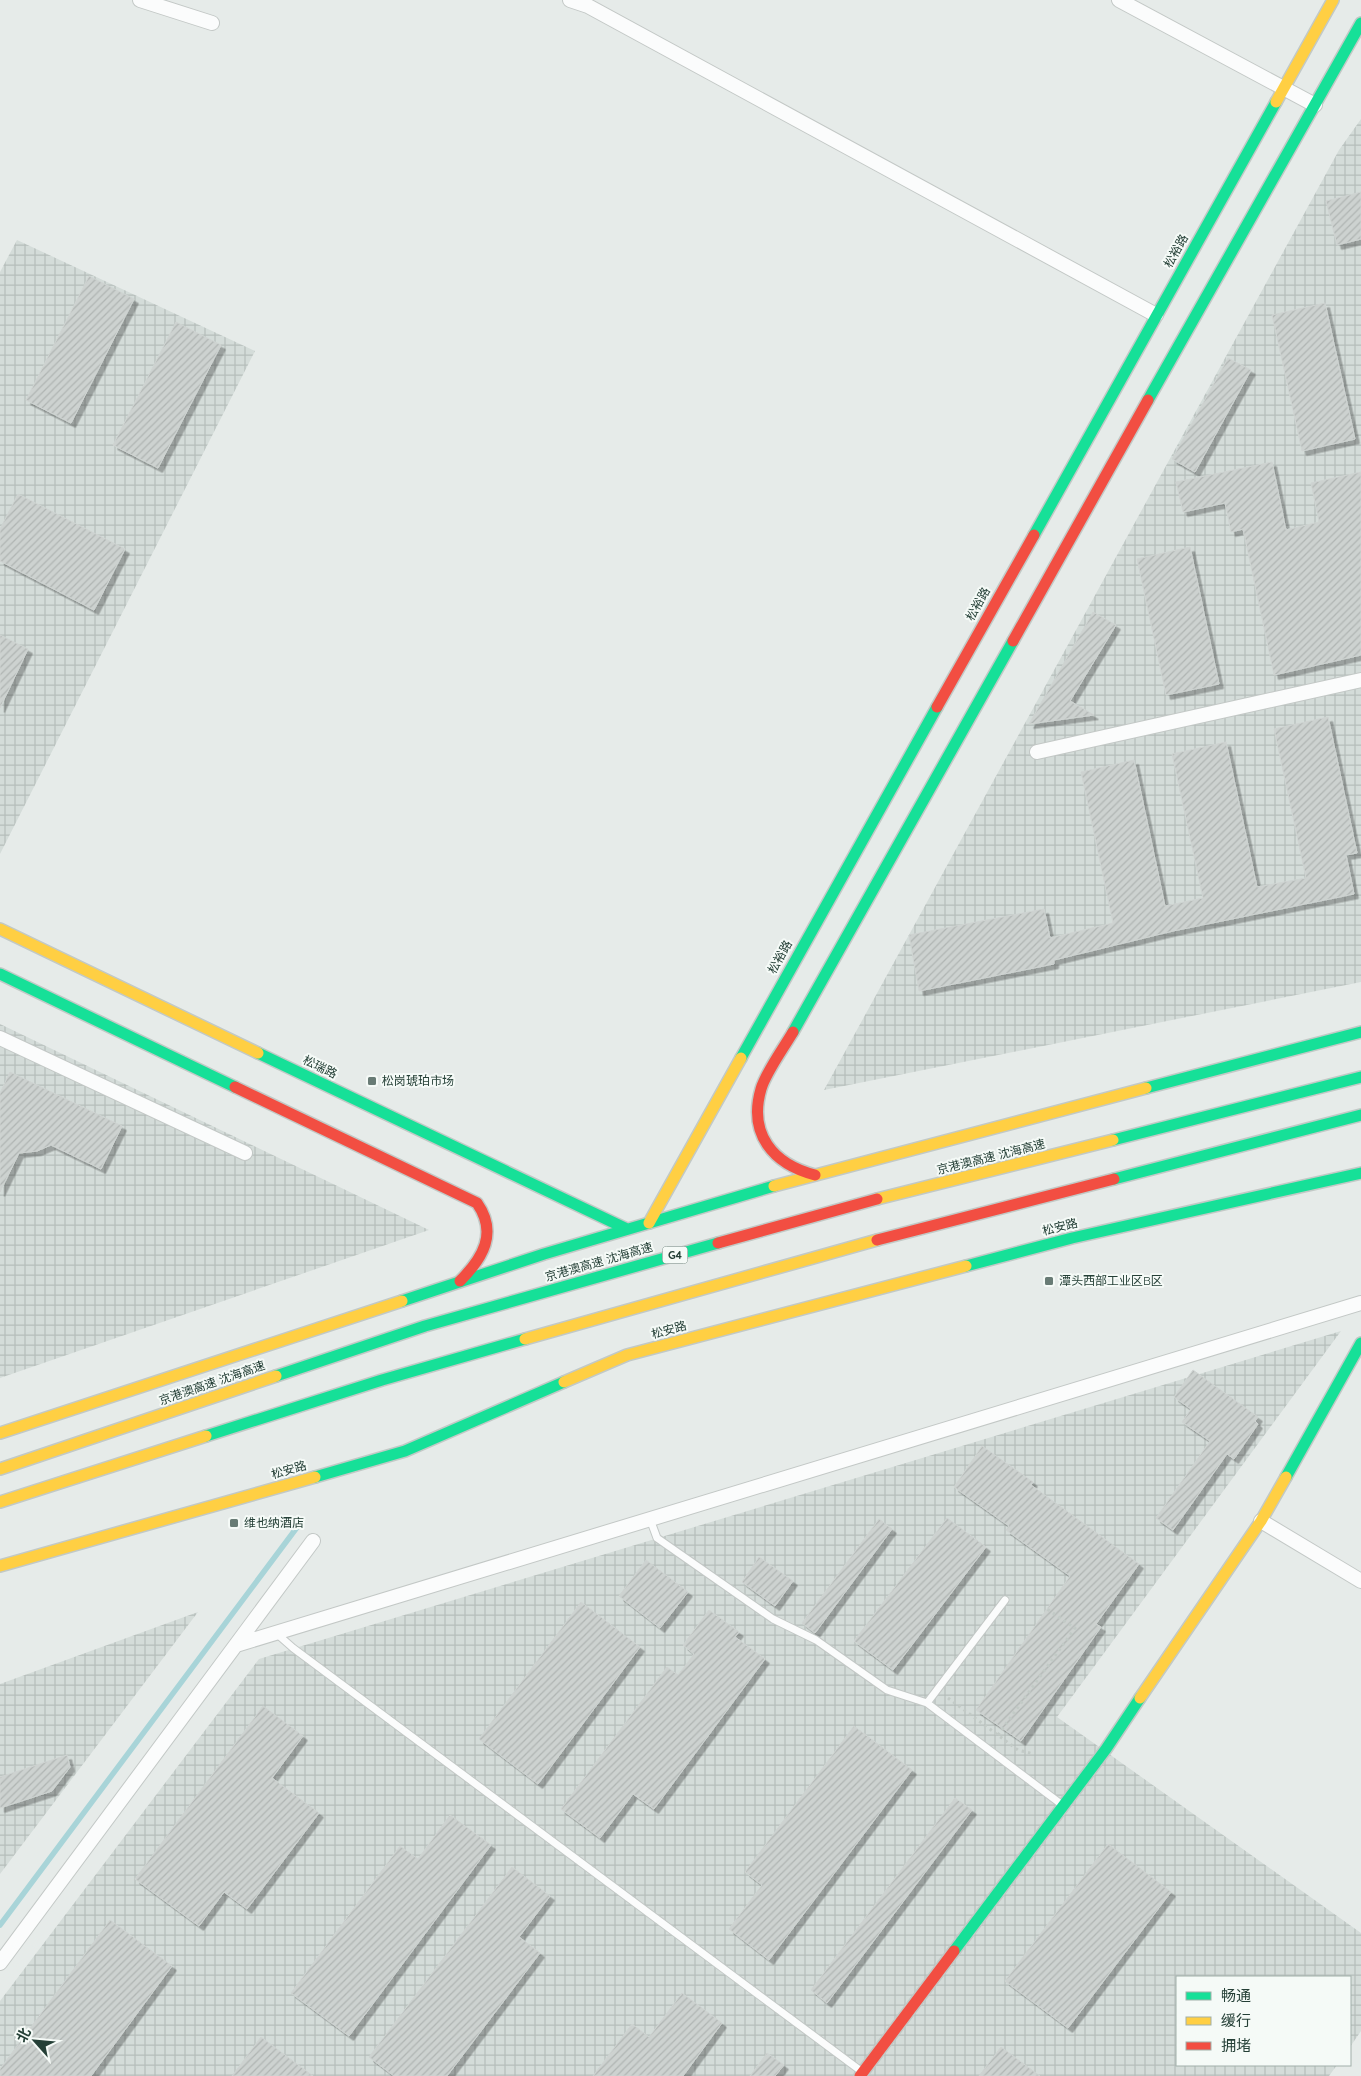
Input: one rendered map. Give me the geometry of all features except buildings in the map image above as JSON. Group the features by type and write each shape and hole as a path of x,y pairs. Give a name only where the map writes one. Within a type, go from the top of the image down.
{"main road":[{"name":"松裕路","path":"649,1223 1333,0"},
{"path":"815,1175 790,1167 773,1154 762,1138 756,1115 761,1088 1361,23"},
{"name":"松瑞路","path":"0,929 627,1229"},
{"path":"0,974 477,1203 487,1217 488,1236 474,1267 460,1281"},
{"path":"0,1433 460,1281 627,1229 815,1175 1361,1032"},
{"name":"京港澳高速 沈海高速","path":"0,1469 425,1326 819,1214 1361,1077"},
{"path":"0,1502 382,1380 823,1254 1361,1115"},
{"name":"松安路","path":"0,1566 405,1451 627,1355 1072,1238 1361,1173"},
{"path":"862,2074 1106,1749 1261,1521 1361,1343"}],"street":[{"path":"140,0 212,23"},
{"path":"570,0 596,10 1156,315"},
{"path":"1119,0 1315,105"},
{"path":"1037,752 1361,680"},
{"path":"0,1038 245,1153"},
{"path":"236,1645 1361,1303"},
{"path":"1261,1521 1361,1581"},
{"path":"0,1964 313,1541"}],"lane":[{"path":"650,1519 657,1538 773,1619 816,1640 887,1690 927,1703 1063,1806"},
{"path":"927,1703 1005,1600"},
{"path":"276,1633 292,1648 862,2074"}],"path":[{"path":"998,1735 1074,1628 1047,1609"},
{"path":"948,1698 1018,1750 1034,1754"}],"shaded area":[{"path":"1361,119 1361,982 824,1090 1339,150"},
{"path":"17,240 255,351 0,854 0,272"},
{"path":"0,1024 429,1230 0,1378"},
{"path":"1341,1331 1057,1717 1361,1933 1361,2031 1351,2046 1351,1976 1176,1976 1176,2066 1336,2066 1329,2076 0,2076 0,2001 259,1659"},
{"path":"198,1612 0,1874 0,1684"}],"waterway":[{"path":"0,1925 298,1526"}],"traffic: fast":[{"path":"1148,400 1361,23"},
{"path":"1034,535 1276,102"},
{"path":"793,1032 1013,641"},
{"path":"741,1058 937,707"},
{"path":"0,974 235,1087"},
{"path":"1146,1088 1361,1032"},
{"path":"258,1053 627,1229"},
{"path":"1113,1140 1361,1077"},
{"path":"1114,1179 1361,1115"},
{"path":"966,1266 1072,1238 1361,1173"},
{"path":"402,1301 544,1254 774,1186"},
{"path":"276,1376 425,1326 718,1243"},
{"path":"206,1436 382,1380 525,1339"},
{"path":"1286,1477 1361,1343"},
{"path":"315,1477 405,1451 564,1382"},
{"path":"954,1951 1106,1749 1140,1698"}],"traffic: slow":[{"path":"1276,102 1333,0"},
{"path":"0,929 258,1053"},
{"path":"649,1223 741,1058"},
{"path":"774,1186 1146,1088"},
{"path":"877,1199 1113,1140"},
{"path":"525,1339 877,1240"},
{"path":"564,1382 627,1355 966,1266"},
{"path":"0,1433 402,1301"},
{"path":"0,1469 276,1376"},
{"path":"0,1502 206,1436"},
{"path":"0,1566 315,1477"},
{"path":"1140,1698 1261,1521 1286,1477"}],"traffic: jam":[{"path":"1013,641 1148,400"},
{"path":"937,707 1034,535"},
{"path":"793,1032 763,1082 758,1105 758,1120 761,1133 767,1145 776,1155 800,1170 815,1175"},
{"path":"235,1087 477,1203 486,1225 485,1245 475,1263 460,1281"},
{"path":"877,1240 1114,1179"},
{"path":"718,1243 877,1199"},
{"path":"860,2076 954,1951"}],"place":[{"name":"松岗琥珀市场","path":"372,1081"},
{"name":"潭头西部工业区B区","path":"1049,1281"},
{"name":"维也纳酒店","path":"234,1523"}]}
